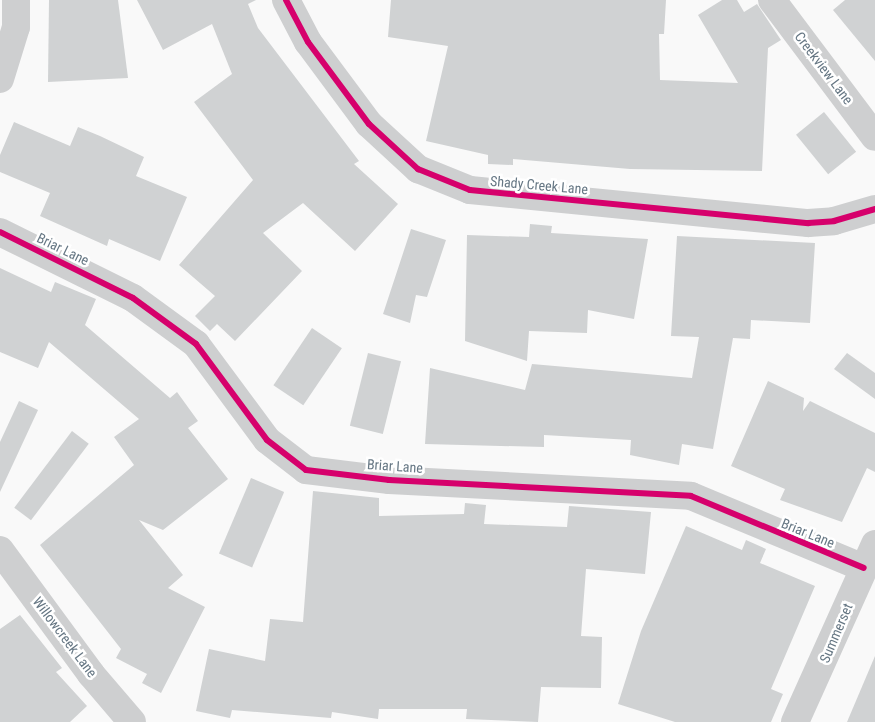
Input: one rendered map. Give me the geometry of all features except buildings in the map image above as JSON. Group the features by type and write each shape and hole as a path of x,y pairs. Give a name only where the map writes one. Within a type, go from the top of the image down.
{"street":[{"path":"0,79 16,26 16,0"},
{"name":"Shady Creek Lane","path":"286,0 308,42 369,124 418,169 470,190 808,222 834,221 875,208"},
{"name":"Creekview Lane","path":"772,0 875,137"},
{"name":"Briar Lane","path":"0,232 134,298 196,344 267,440 306,470 389,480 691,496 864,568"},
{"name":"Summerset","path":"795,722 875,544"},
{"name":"Willowcreek Lane","path":"0,550 132,722"}],"cycle path":[{"path":"286,0 308,42 369,124 418,169 470,190 808,223 834,221 875,209"},
{"path":"0,232 133,298 196,344 267,440 306,470 389,480 691,496 864,568"}]}
